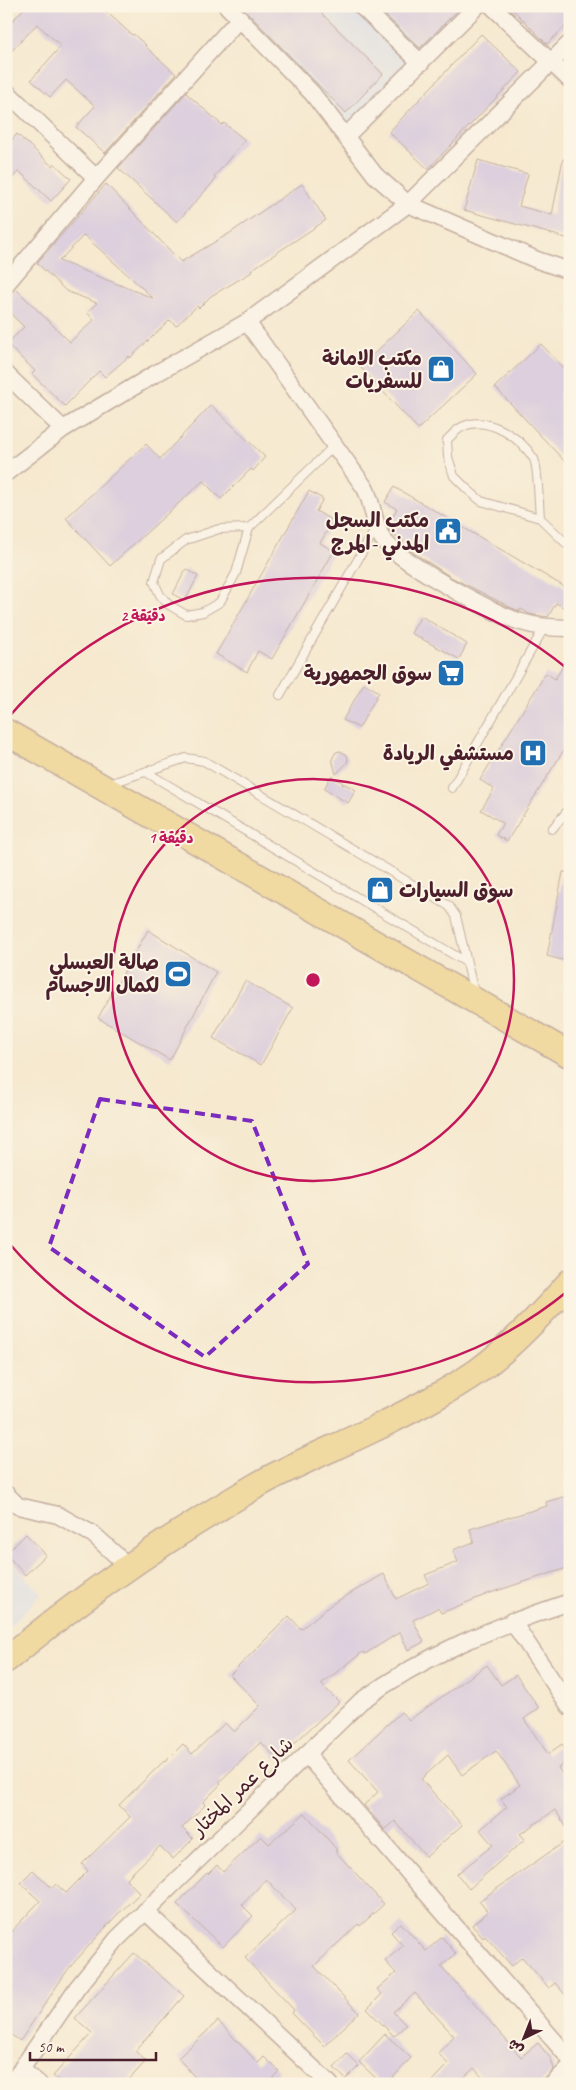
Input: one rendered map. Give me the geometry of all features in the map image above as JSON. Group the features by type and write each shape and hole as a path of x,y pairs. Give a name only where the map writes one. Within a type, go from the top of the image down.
{"main road":[{"path":"6,732 570,1054"},
{"path":"6,1660 82,1600 254,1487 315,1455 376,1428 449,1389 478,1370 514,1341 570,1282"}],"street":[{"path":"227,6 312,93 375,175 408,204 537,260 570,270"},
{"path":"361,6 421,63"},
{"path":"346,136 477,6"},
{"path":"492,6 570,80"},
{"path":"6,284 96,178 240,18"},
{"path":"6,473 63,429 247,322 408,204 570,42"},
{"path":"6,91 96,178"},
{"path":"247,322 369,496 382,539 390,548 452,588 519,622 544,628 570,628"},
{"path":"6,374 63,429"},
{"path":"6,1494 18,1506 58,1515 94,1534 130,1568"},
{"name":"شارع عمر المختار","path":"11,2084 77,1988 117,1938 361,1701 392,1678 453,1647 512,1622 570,1602"},
{"path":"512,1622 570,1707"},
{"path":"306,1754 570,2059"},
{"path":"145,1911 330,2084"},
{"path":"553,2084 570,2067"},
{"path":"21,2069 39,2084"}],"lane":[{"path":"540,518 535,461 516,439 498,428 475,423 460,427 447,440 448,457 454,476 467,489 481,501 540,518 570,547"},
{"path":"248,528 218,529 186,540 162,559 154,582 160,596 169,605 186,614 203,612 220,602 236,573 248,528 335,445"},
{"path":"280,695 377,526"},
{"path":"452,788 544,628"},
{"path":"102,786 186,758 204,761 449,906 456,916 476,1002"},
{"path":"146,772 466,962"},
{"path":"552,829 570,808"}],"highlighted area":[{"path":"100,1099 252,1121 308,1264 205,1357 49,1247"}],"shaded area":[{"path":"217,6 474,6 346,126"},
{"path":"6,1558 42,1594 6,1630"}],"building":[{"path":"26,6 100,6 146,45 176,74 105,153 76,127 95,106 66,80 50,97 31,80 61,46 37,24 6,57 6,28"},
{"path":"241,6 314,6 383,74 346,113"},
{"path":"376,6 462,6 420,48"},
{"path":"509,6 570,6 570,22 547,44"},
{"path":"481,34 521,72 428,169 389,132"},
{"path":"186,93 222,125 224,123 245,140 214,177 216,179 177,222 118,168"},
{"path":"17,134 52,166 54,163 71,179 51,201 19,171 6,185 6,146"},
{"path":"563,159 570,159 570,239 464,210 478,160 528,174 519,206 552,215"},
{"path":"106,184 181,262 230,233 302,184 326,220 251,270 252,272 211,296 199,308 197,306 176,326 170,320 130,358 129,356 105,377 99,371 65,406 32,374 35,371 7,344 24,327 6,309 6,298 16,289 70,342 94,320 87,312 97,303 66,291 37,263","holes":["84,235 153,298 59,261"]},
{"path":"419,311 477,374 418,429 360,367"},
{"path":"541,344 570,374 570,467 495,387"},
{"path":"211,405 265,457 253,471 251,469 221,499 203,481 110,566 66,518 146,444 160,459"},
{"path":"394,487 570,590 570,611 556,603 548,617 529,614 521,609 520,611 512,608 451,577 411,551 403,544 404,541 391,533 387,526 397,509 385,502"},
{"path":"309,491 323,499 316,511 333,521 320,543 334,551 272,659 258,651 247,672 216,654"},
{"path":"186,569 198,576 185,601 173,594"},
{"path":"421,616 467,644 459,659 411,633"},
{"path":"570,655 570,740 507,841 496,835 503,823 481,810 494,789 480,780 546,673 555,679"},
{"path":"364,683 379,692 359,728 343,720"},
{"path":"340,751 347,755 348,759 347,763 336,774 332,759 336,752"},
{"path":"331,776 343,783 342,785 345,784 356,790 348,803 324,789"},
{"path":"563,872 570,872 570,962 547,956"},
{"path":"148,930 216,972 170,1060 98,1018"},
{"path":"245,981 293,1008 261,1065 213,1038"},
{"path":"570,1495 570,1567 490,1593 441,1613 438,1608 413,1620 424,1642 408,1650 400,1632 365,1654 363,1652 321,1684 339,1702 277,1759 261,1742 219,1782 221,1784 203,1802 205,1805 182,1828 193,1839 173,1859 160,1846 126,1879 140,1893 115,1917 69,1968 20,2041 6,2031 6,1937 40,1901 20,1883 33,1870 52,1888 56,1884 66,1893 88,1871 82,1864 130,1817 119,1805 164,1761 183,1744 192,1754 225,1723 234,1732 260,1706 230,1675 289,1616 301,1629 332,1604 384,1574 396,1599 429,1583 425,1575 458,1562 453,1550 474,1542 470,1529 547,1506 546,1502"},
{"path":"26,1534 46,1555 25,1575 6,1554"},
{"path":"487,1665 501,1685 516,1675 539,1708 524,1719 548,1754 562,1744 570,1755 570,1759 558,1768 570,1784 570,1832 555,1810 520,1834 525,1839 469,1889 457,1874 493,1845 480,1830 507,1807 501,1799 520,1785 496,1751 462,1775 448,1755 421,1779 462,1825 426,1857 395,1821 385,1830 364,1805 378,1792 349,1760 401,1712 409,1720"},
{"path":"305,1813 337,1850 335,1851 384,1904 360,1926 358,1924 314,1966 359,2013 324,2046 292,2013 294,2010 245,1958 296,1910 266,1879 242,1905 253,1916 223,1947 177,1904 217,1865 223,1872 261,1836 269,1844"},
{"path":"570,1838 570,2000 555,1983 549,1988 522,1957 512,1966 485,1936 483,1938 472,1925 488,1912 479,1901"},
{"path":"401,1923 426,1951 442,1937 456,1954 441,1966 521,2057 538,2043 551,2059 554,2069 540,2084 531,2084 524,2077 516,2084 488,2084 474,2068 457,2084 429,2084 448,2064 438,2053 454,2036 415,1993 393,2012 406,2025 394,2036 367,2009 382,1994 377,1989 396,1973 385,1961 403,1946 391,1932"},
{"path":"134,1953 184,1996 135,2051 146,2061 125,2084 62,2084 53,2076 92,2033 75,2018"},
{"path":"218,2021 258,2063 264,2057 279,2071 267,2084 201,2084 178,2058"},
{"path":"385,2034 411,2058 387,2084 382,2084 359,2062"},
{"path":"347,2054 359,2066 346,2079 334,2068"}],"place":[{"name":"مكتب الامانة للسفريات","path":"441,369"},
{"name":"مكتب السجل المدني -المرج","path":"448,531"},
{"name":"سوق الجمهورية","path":"451,673"},
{"name":"مستشفي الريادة","path":"533,753"},
{"name":"سوق السيارات","path":"380,890"},
{"name":"صالة العبسلي لكمال الاجسام","path":"178,974"}]}
